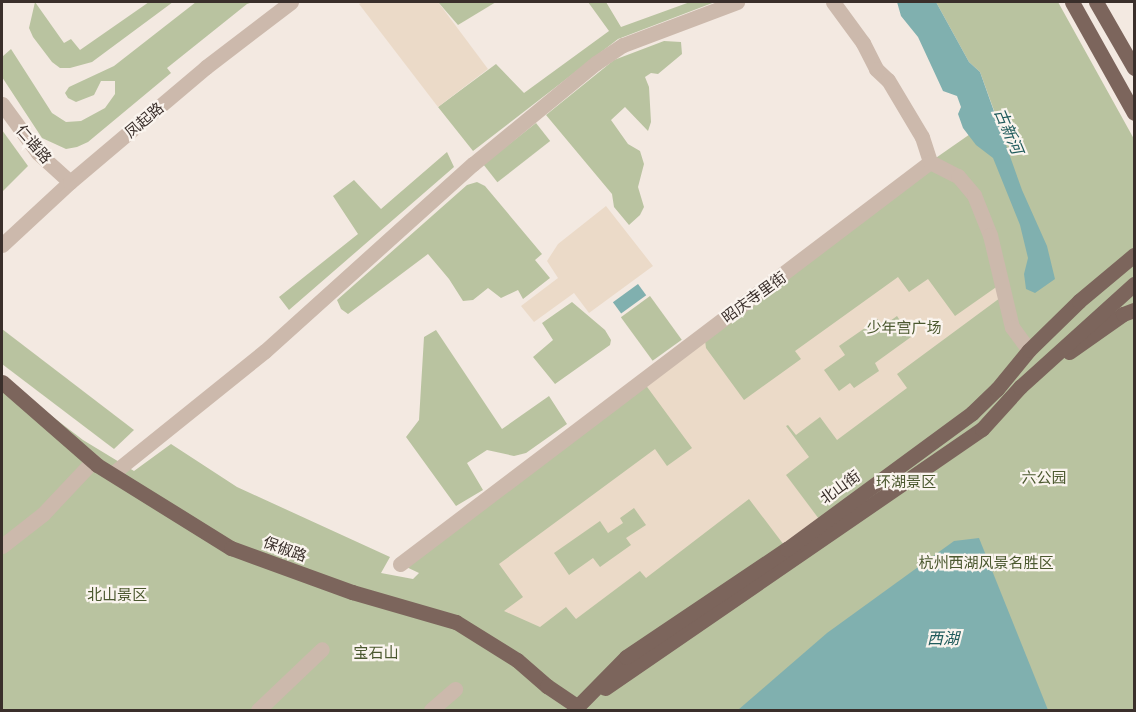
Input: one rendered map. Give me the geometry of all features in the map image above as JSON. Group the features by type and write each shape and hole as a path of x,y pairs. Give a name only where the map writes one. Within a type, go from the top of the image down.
{"main road":[{"path":"1072,2 1134,113"},
{"path":"1096,2 1134,68"},
{"name":"北山街","path":"576,709 626,657 787,549 972,413 997,389 1029,350 1079,301 1134,255"},
{"path":"576,709 982,429 1020,387 1134,284"},
{"path":"1020,387 1123,314 1134,310"},
{"name":"保俶路","path":"2,382 93,461 231,548 352,592 456,622 517,660 576,709"}],"street":[{"name":"凤起路","path":"2,244 70,182 206,67 291,2"},
{"path":"112,474 265,351 474,164 596,63 623,45 737,2"},
{"path":"833,2 863,43 876,69 888,80 922,137 930,162 958,176 974,195 990,235 1012,327 1029,350"},
{"name":"仁谐路","path":"2,104 38,153 70,182"},
{"name":"昭庆寺里街","path":"400,564 930,162"},
{"path":"2,546 43,514 93,461"},
{"path":"258,711 322,649"},
{"path":"431,711 455,689"}],"green space":[{"path":"35,2 64,43 71,39 80,50 149,2 173,2 92,62 70,68 60,68 52,62 29,28"},
{"path":"196,2 253,2 247,4 167,68 171,73 88,142 77,147 66,149 42,138 2,77 2,57 11,49 52,113 66,122 81,121 105,108 115,94 115,81 101,81 94,95 76,102 68,98 65,93 69,87 114,66"},
{"path":"438,2 496,2 458,25"},
{"path":"588,2 606,2 621,27 690,2 715,2 618,39 473,151 438,107 496,64 524,93 609,31"},
{"name":"环湖景区","path":"936,2 1058,2 1134,139 1134,710 2,710 2,378 83,440 134,471 171,444 237,487 390,557 381,573 413,579 419,573 400,564 930,162 996,116 980,72 969,62"},
{"path":"664,41 681,42 682,54 658,74 651,73 645,77 649,87 651,122 648,131 625,107 611,120 628,144 640,151 644,164 638,187 644,207 640,215 629,225 614,207 612,194 546,115 614,60"},
{"path":"536,123 550,141 497,182 483,164"},
{"path":"2,130 28,166 2,192"},
{"path":"447,152 454,167 289,310 279,297 358,234 333,196 354,180 381,209"},
{"path":"477,182 485,186 542,254 535,260 550,278 523,299 518,290 501,298 488,288 473,300 463,301 449,279 428,254 348,314 341,309 337,300 467,185"},
{"path":"650,296 682,340 653,361 621,317"},
{"path":"572,302 605,330 611,340 610,345 555,384 533,357 553,340 542,323"},
{"path":"2,329 134,430 114,449 2,364"},
{"path":"436,330 502,429 549,396 567,424 526,453 514,456 487,450 467,463 483,490 456,506 406,437 419,420 424,337"}],"shaded area":[{"path":"363,2 438,2 488,69 438,107 359,4"},
{"path":"606,206 653,266 589,313 574,293 534,322 521,306 558,278 547,261 558,244"},
{"path":"898,277 909,292 928,279 955,316 1002,283 1004,295 897,374 907,388 837,440 820,417 796,435 788,425 786,426 809,457 786,475 822,523 787,549 749,499 646,578 640,571 576,619 566,607 540,627 504,611 523,597 499,564 655,449 667,466 692,448 642,380 704,333 706,348 744,400 801,359 795,351","holes":["897,316 911,337 875,363 879,371 854,388 850,383 839,391 824,370 845,355 839,346 878,319 883,326","634,508 646,525 626,538 631,545 600,567 593,558 569,575 554,553 600,521 608,533 623,523 620,518"]}],"water":[{"path":"897,2 936,2 969,62 980,72 1022,190 1047,246 1055,279 1035,293 1026,289 1024,274 1028,258 1020,225 993,158 976,145 963,128 958,114 961,107 957,96 943,91 918,37 901,16"},
{"path":"638,284 646,295 621,314 613,302"},
{"name":"西湖","path":"979,538 1048,710 738,710 827,633 954,541"}],"water label":[{"name":"古新河","path":"1009,131"}],"park label":[{"name":"少年宫广场","path":"904,328"},
{"name":"六公园","path":"1044,478"},
{"name":"杭州西湖风景名胜区","path":"986,563"},
{"name":"北山景区","path":"117,595"},
{"name":"宝石山","path":"376,653"}]}
